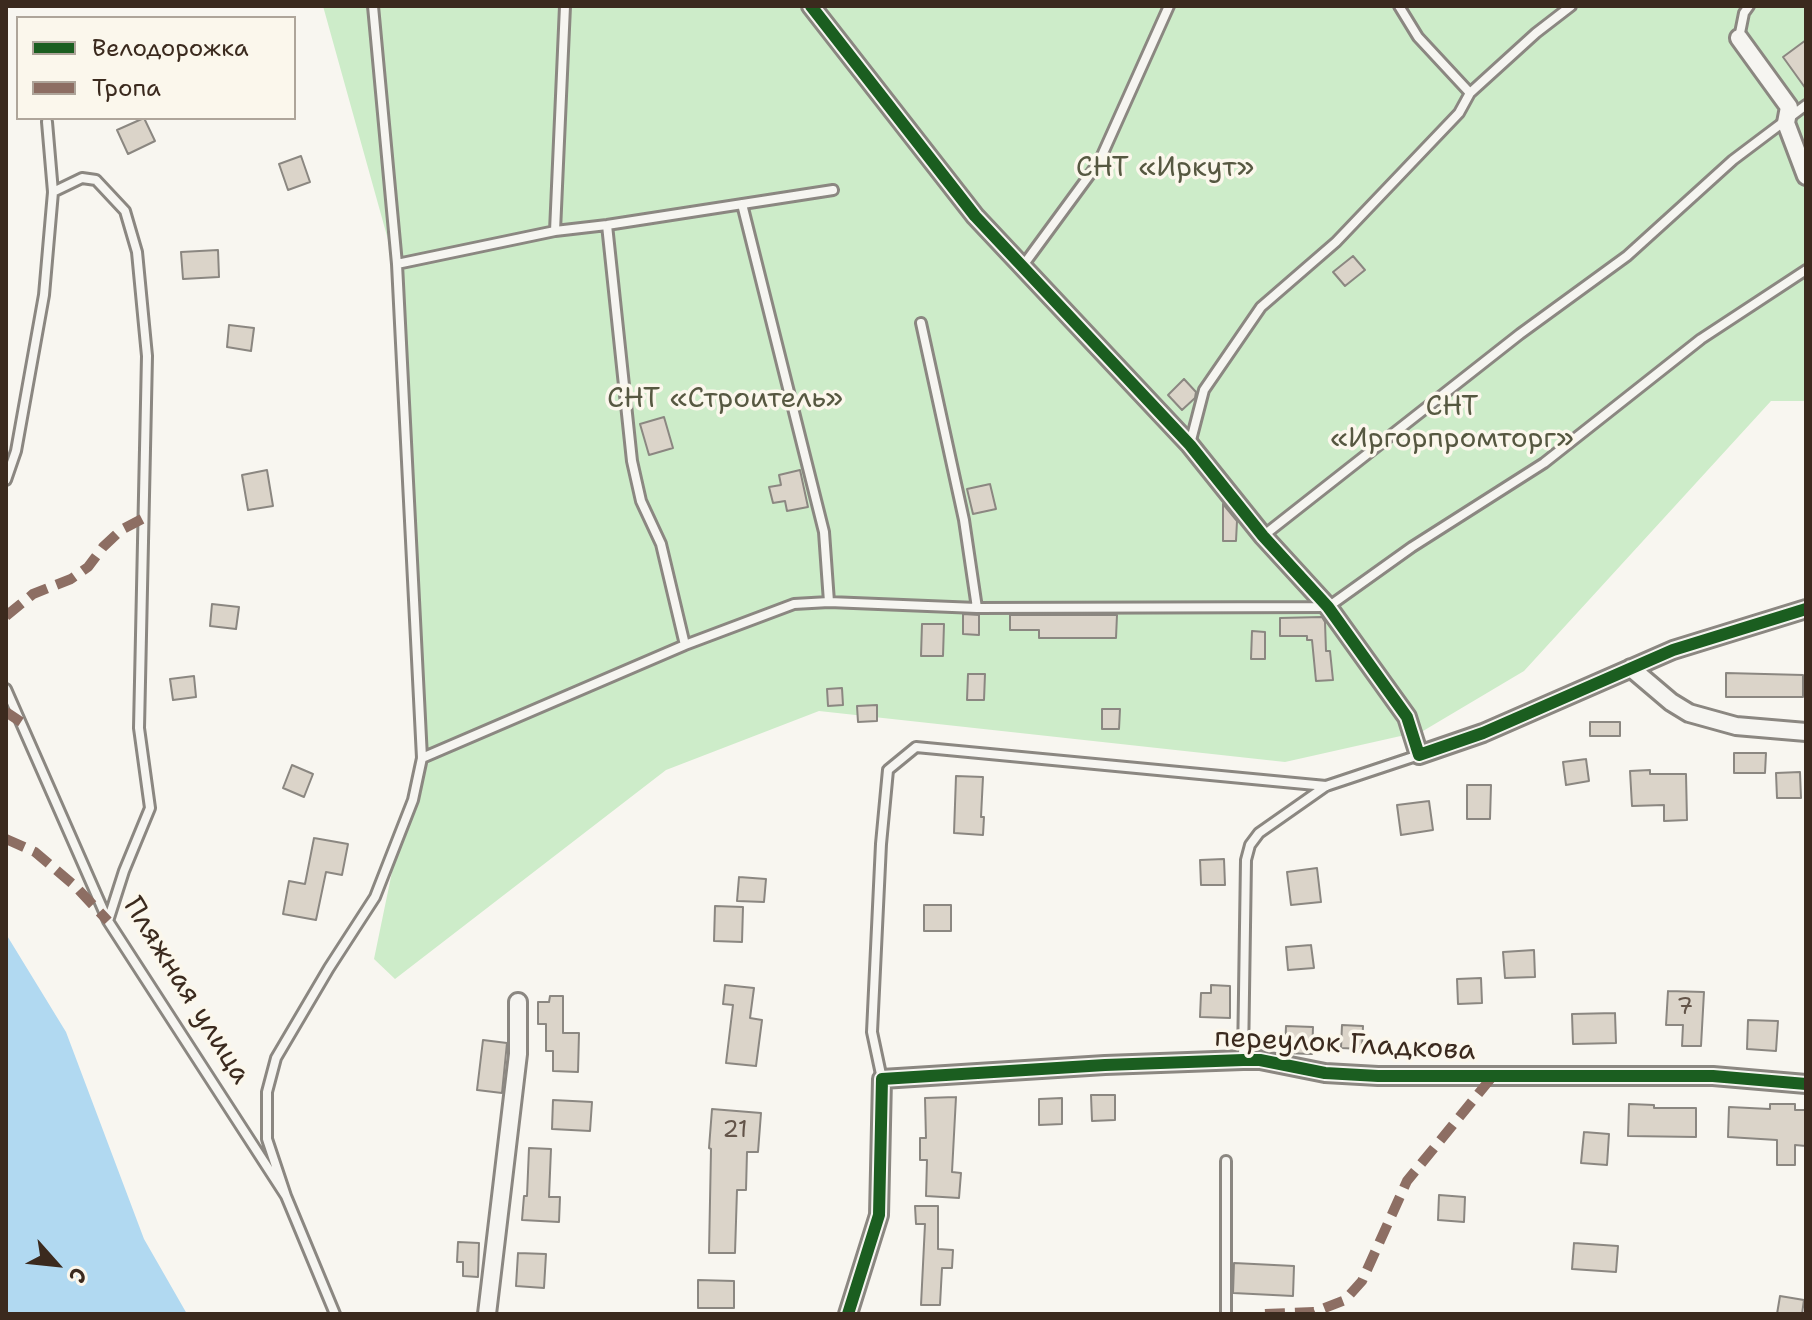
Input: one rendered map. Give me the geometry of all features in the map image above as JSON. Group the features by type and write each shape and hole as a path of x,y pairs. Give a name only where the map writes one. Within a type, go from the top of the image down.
{"street":[{"path":"811,6 975,216 1190,445 1263,536 1328,607 1407,717 1419,755 1483,733 1673,650 1806,609"},
{"path":"1739,38 1789,107 1786,123 1806,176"},
{"path":"1631,668 1689,713 1736,726 1806,732"},
{"path":"487,1314 518,1054 518,1002"},
{"name":"переулок Гладкова","path":"882,1079 1105,1065 1260,1060 1325,1073 1378,1076 1713,1076 1806,1084"},
{"path":"848,1314 879,1215 882,1079"}],"lane":[{"path":"286,1196 267,1139 267,1092 276,1058 375,897 413,800 422,758 397,264 373,6"},
{"path":"555,231 565,6"},
{"path":"1022,267 1099,162 1169,6"},
{"path":"1399,6 1418,37 1470,93"},
{"path":"1190,445 1204,390 1261,307 1336,242 1459,113 1470,93 1571,6"},
{"path":"1739,38 1744,13 1749,6"},
{"path":"1263,536 1520,334 1627,256 1733,160 1806,105"},
{"path":"6,480 16,451 44,295 53,192 47,122"},
{"path":"53,192 82,178 96,180 125,211 137,252 147,356 139,728 150,808 124,871 108,921"},
{"path":"397,264 555,231 833,190"},
{"path":"742,204 824,532 829,602"},
{"path":"607,225 632,461 641,501 661,544 685,645"},
{"path":"422,758 685,645 794,604 829,602 977,608 1328,607 1412,547 1544,463 1701,339 1806,270"},
{"path":"921,323 964,520 977,608"},
{"name":"Пляжная улица","path":"6,689 108,921 286,1196 335,1314"},
{"path":"882,1079 872,1032 881,844 888,770 916,747 1326,786"},
{"path":"1243,1060 1246,860 1250,845 1259,833 1326,786 1419,755"},
{"path":"1226,1161 1226,1314"}],"green space":[{"path":"323,6 1806,6 1806,401 1771,401 1524,671 1423,731 1285,762 819,711 666,770 395,979 374,959 418,746 392,254"}],"water":[{"path":"6,934 66,1032 144,1239 187,1314 6,1314"}],"building":[{"path":"1806,40 1806,89 1783,57"},
{"path":"145,120 155,141 128,154 117,130"},
{"path":"301,156 310,182 288,190 279,164"},
{"path":"218,250 219,277 183,279 181,252"},
{"path":"1353,256 1365,270 1345,286 1333,272"},
{"path":"229,325 254,328 251,351 227,347"},
{"path":"1184,379 1196,392 1195,398 1182,410 1168,395"},
{"path":"664,417 673,448 649,455 640,424"},
{"path":"267,470 273,506 248,510 242,475"},
{"path":"800,470 808,507 787,511 785,501 773,503 769,487 781,485 779,475"},
{"path":"990,484 996,509 973,514 967,489"},
{"path":"1223,504 1237,521 1236,541 1223,541"},
{"path":"212,604 239,607 236,629 210,626"},
{"path":"963,614 979,615 979,635 963,634"},
{"path":"1010,615 1117,615 1116,638 1039,638 1039,630 1010,630"},
{"path":"1322,617 1333,680 1316,681 1312,640 1307,640 1307,636 1280,636 1280,618"},
{"path":"922,624 944,624 943,656 921,656"},
{"path":"1252,631 1265,632 1265,659 1251,659"},
{"path":"1726,673 1803,675 1803,697 1726,697"},
{"path":"968,674 985,674 984,700 967,700"},
{"path":"194,676 196,697 173,700 170,679"},
{"path":"842,688 843,705 828,706 827,689"},
{"path":"877,705 877,721 858,722 857,706"},
{"path":"1102,709 1120,709 1119,729 1102,729"},
{"path":"1590,722 1620,722 1620,736 1590,736"},
{"path":"1734,753 1766,753 1765,773 1734,773"},
{"path":"1586,759 1589,781 1566,785 1563,762"},
{"path":"292,765 313,774 304,797 283,788"},
{"path":"1650,770 1650,774 1686,774 1687,820 1664,821 1664,805 1632,806 1630,771"},
{"path":"1800,772 1801,798 1777,798 1776,773"},
{"path":"956,776 983,777 983,835 954,833"},
{"path":"1467,785 1491,785 1490,819 1467,819"},
{"path":"1429,801 1433,830 1401,835 1397,805"},
{"path":"314,838 348,844 342,875 326,872 316,920 283,914 289,881 305,884"},
{"path":"1224,859 1225,885 1201,885 1200,860"},
{"path":"1317,868 1321,902 1291,905 1287,872"},
{"path":"739,877 766,879 764,902 737,901"},
{"path":"924,905 951,905 951,931 924,931"},
{"path":"715,906 743,907 742,942 714,941"},
{"path":"1311,945 1314,968 1288,970 1286,947"},
{"path":"1534,950 1535,977 1505,978 1503,952"},
{"path":"1481,978 1482,1003 1458,1004 1457,979"},
{"path":"725,985 754,988 750,1018 762,1020 756,1066 726,1063 733,1005 723,1004"},
{"path":"1211,985 1230,986 1230,1018 1200,1017 1201,993 1211,993"},
{"path":"1668,991 1704,992 1701,1046 1682,1046 1683,1025 1666,1025"},
{"path":"550,996 563,996 563,1033 579,1033 578,1072 553,1071 553,1051 546,1051 546,1024 538,1024 538,1002 549,1002"},
{"path":"1615,1013 1616,1043 1573,1044 1572,1014"},
{"path":"1748,1020 1778,1021 1776,1051 1747,1049"},
{"path":"1342,1025 1363,1026 1362,1049 1341,1048"},
{"path":"1286,1026 1313,1027 1312,1054 1285,1053"},
{"path":"483,1040 507,1043 502,1093 477,1090"},
{"path":"1091,1095 1115,1095 1115,1120 1092,1121"},
{"path":"956,1097 952,1172 961,1173 959,1198 926,1196 927,1160 920,1160 920,1138 926,1138 925,1098"},
{"path":"1062,1098 1062,1124 1039,1125 1039,1099"},
{"path":"553,1100 592,1102 590,1131 552,1129"},
{"path":"1629,1104 1654,1105 1654,1108 1696,1108 1696,1137 1628,1136"},
{"path":"1770,1104 1795,1104 1795,1110 1806,1110 1806,1146 1795,1145 1795,1165 1777,1165 1777,1140 1728,1137 1729,1107 1770,1109"},
{"path":"712,1109 761,1113 758,1152 747,1152 746,1190 737,1190 735,1253 709,1253"},
{"path":"1584,1132 1609,1134 1607,1165 1581,1163"},
{"path":"529,1148 551,1149 549,1197 560,1197 559,1222 522,1220 524,1196 527,1196"},
{"path":"1439,1195 1465,1197 1464,1222 1438,1220"},
{"path":"915,1206 938,1206 938,1249 953,1250 952,1268 942,1268 940,1305 921,1305 925,1224 916,1224"},
{"path":"458,1242 479,1243 478,1277 463,1276 463,1262 457,1262"},
{"path":"1574,1243 1618,1246 1616,1272 1572,1269"},
{"path":"518,1253 546,1254 544,1288 516,1286"},
{"path":"1234,1263 1294,1266 1293,1296 1233,1293"},
{"path":"698,1280 734,1281 734,1308 698,1308"},
{"path":"1780,1296 1804,1300 1802,1314 1777,1314"}],"marked path":[{"path":"6,616 33,594 71,579 88,567 121,530 142,519"},
{"path":"6,712 21,722"},
{"path":"6,839 35,852 75,886 108,921"},
{"path":"1265,1314 1314,1312 1345,1300 1362,1281 1407,1181 1492,1077"}],"cycle path":[{"path":"811,6 975,216 1190,445 1263,536 1328,607 1407,717 1419,755 1483,733 1673,650 1806,609"},
{"path":"848,1314 879,1215 882,1079 1105,1065 1260,1060 1325,1073 1378,1076 1713,1076 1806,1084"}],"park label":[{"name":"СНТ «Иркут»","path":"1165,169"},
{"name":"СНТ «Строитель»","path":"725,400"},
{"name":"СНТ «Иргорпромторг»","path":"1452,424"}]}
